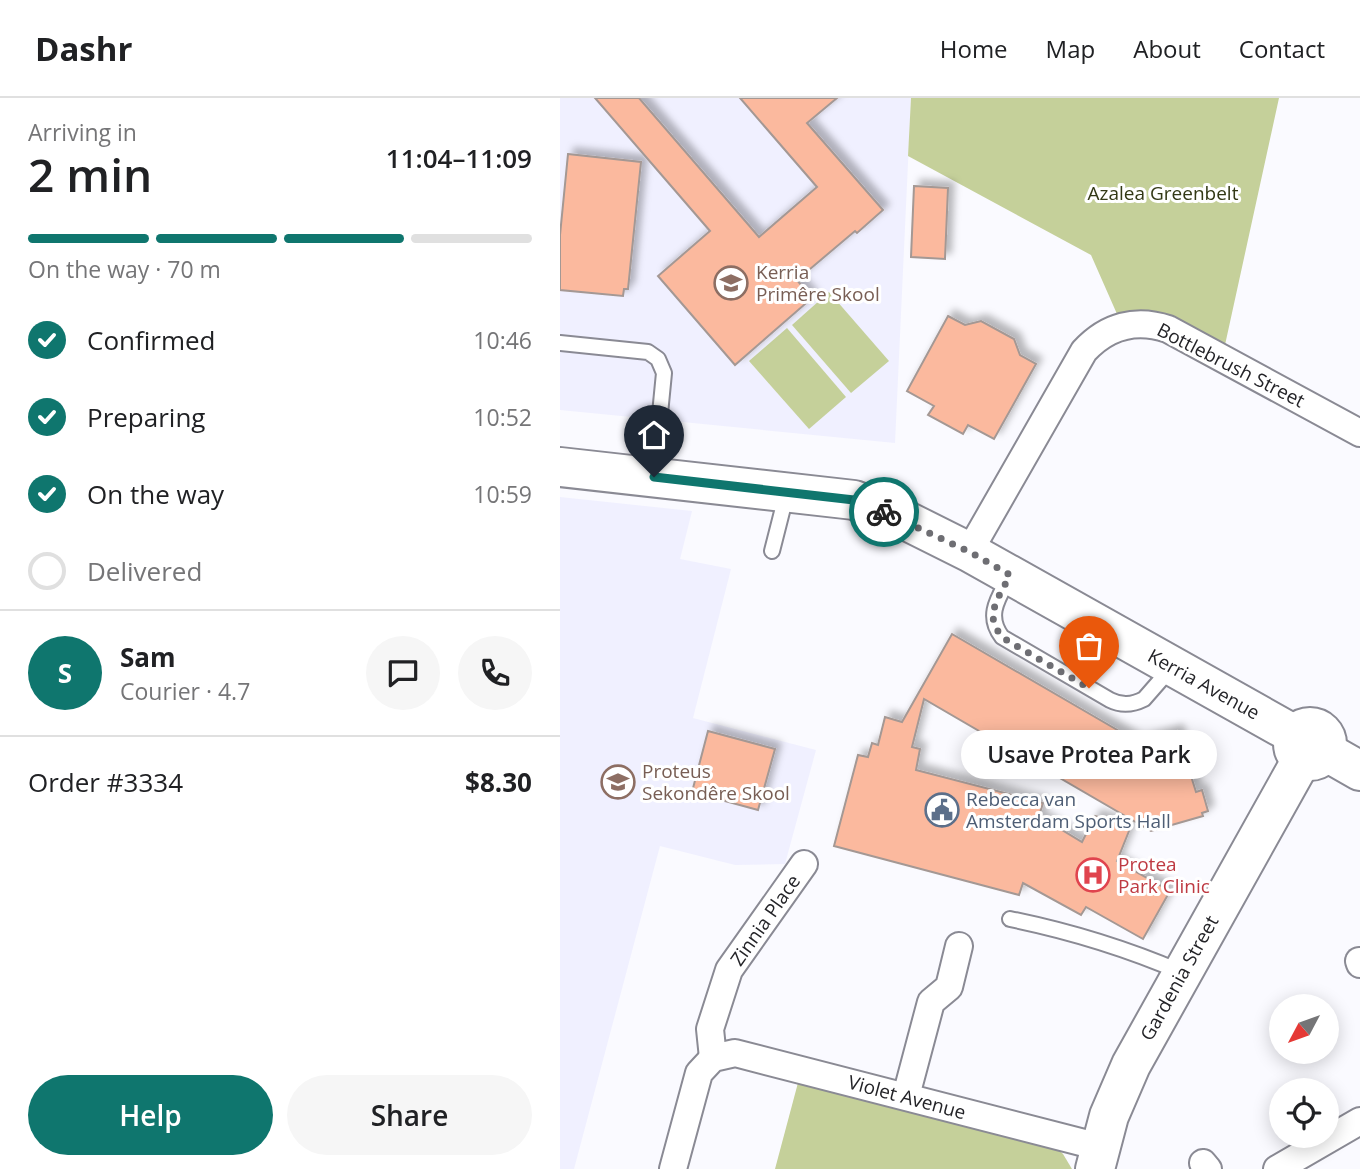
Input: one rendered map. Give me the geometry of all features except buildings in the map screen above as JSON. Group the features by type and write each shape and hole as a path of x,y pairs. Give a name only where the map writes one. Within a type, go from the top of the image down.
{"street":[{"name":"Bottlebrush Street","path":"970,552 1084,351 1101,335 1116,327 1142,323 1168,328 1360,433"},
{"name":"Kerria Avenue","path":"560,467 854,500 899,517 970,552 1173,666 1308,748 1360,771"},
{"name":"Gardenia Street","path":"1098,1158 1123,1082 1308,748"},
{"name":"Zinnia Place","path":"713,1058 710,1029 729,970 804,864"},
{"path":"906,1096 931,1002 949,987 959,946"},
{"name":"Violet Avenue","path":"713,1058 735,1053 746,1054 906,1096 1098,1158"},
{"path":"673,1169 695,1082 699,1073 713,1058"},
{"path":"1277,1169 1360,1121"}],"lane":[{"path":"560,343 648,352 658,359 664,373 654,477"},
{"path":"772,551 788,491"},
{"path":"1010,575 993,608 997,631 1008,641 1110,700 1124,705 1144,699 1173,666"},
{"path":"1010,919 1071,932 1153,960 1182,973"}],"shaded area":[{"name":"Kerria Primêre Skool","path":"560,98 911,98 895,443 560,410"},
{"name":"Proteus Sekondêre Skool","path":"560,497 692,511 680,559 731,569 693,718 816,750 785,864 735,865 660,846 574,1169 560,1169"}],"green space":[{"name":"Azalea Greenbelt","path":"911,98 1279,98 1225,345 1171,316 1147,310 1117,314 1091,255 908,156"},
{"path":"829,292 889,361 851,393 792,325"},
{"path":"787,328 846,397 809,429 749,361"},
{"path":"799,1079 1057,1148 1072,1169 775,1169"}],"way so far":[{"path":"884,512 970,552 1010,575 993,608 997,631 1008,641 1089,688"}],"place":[{"name":"Kerria Primêre Skool","path":"731,283"},
{"name":"Usave Protea Park","path":"1089,688"},
{"name":"Proteus Sekondêre Skool","path":"618,782"},
{"name":"Rebecca van Amsterdam Sports Hall","path":"942,810"},
{"name":"Protea Park Clinic","path":"1093,875"}],"route":[{"path":"654,477 854,500 884,512"}]}
